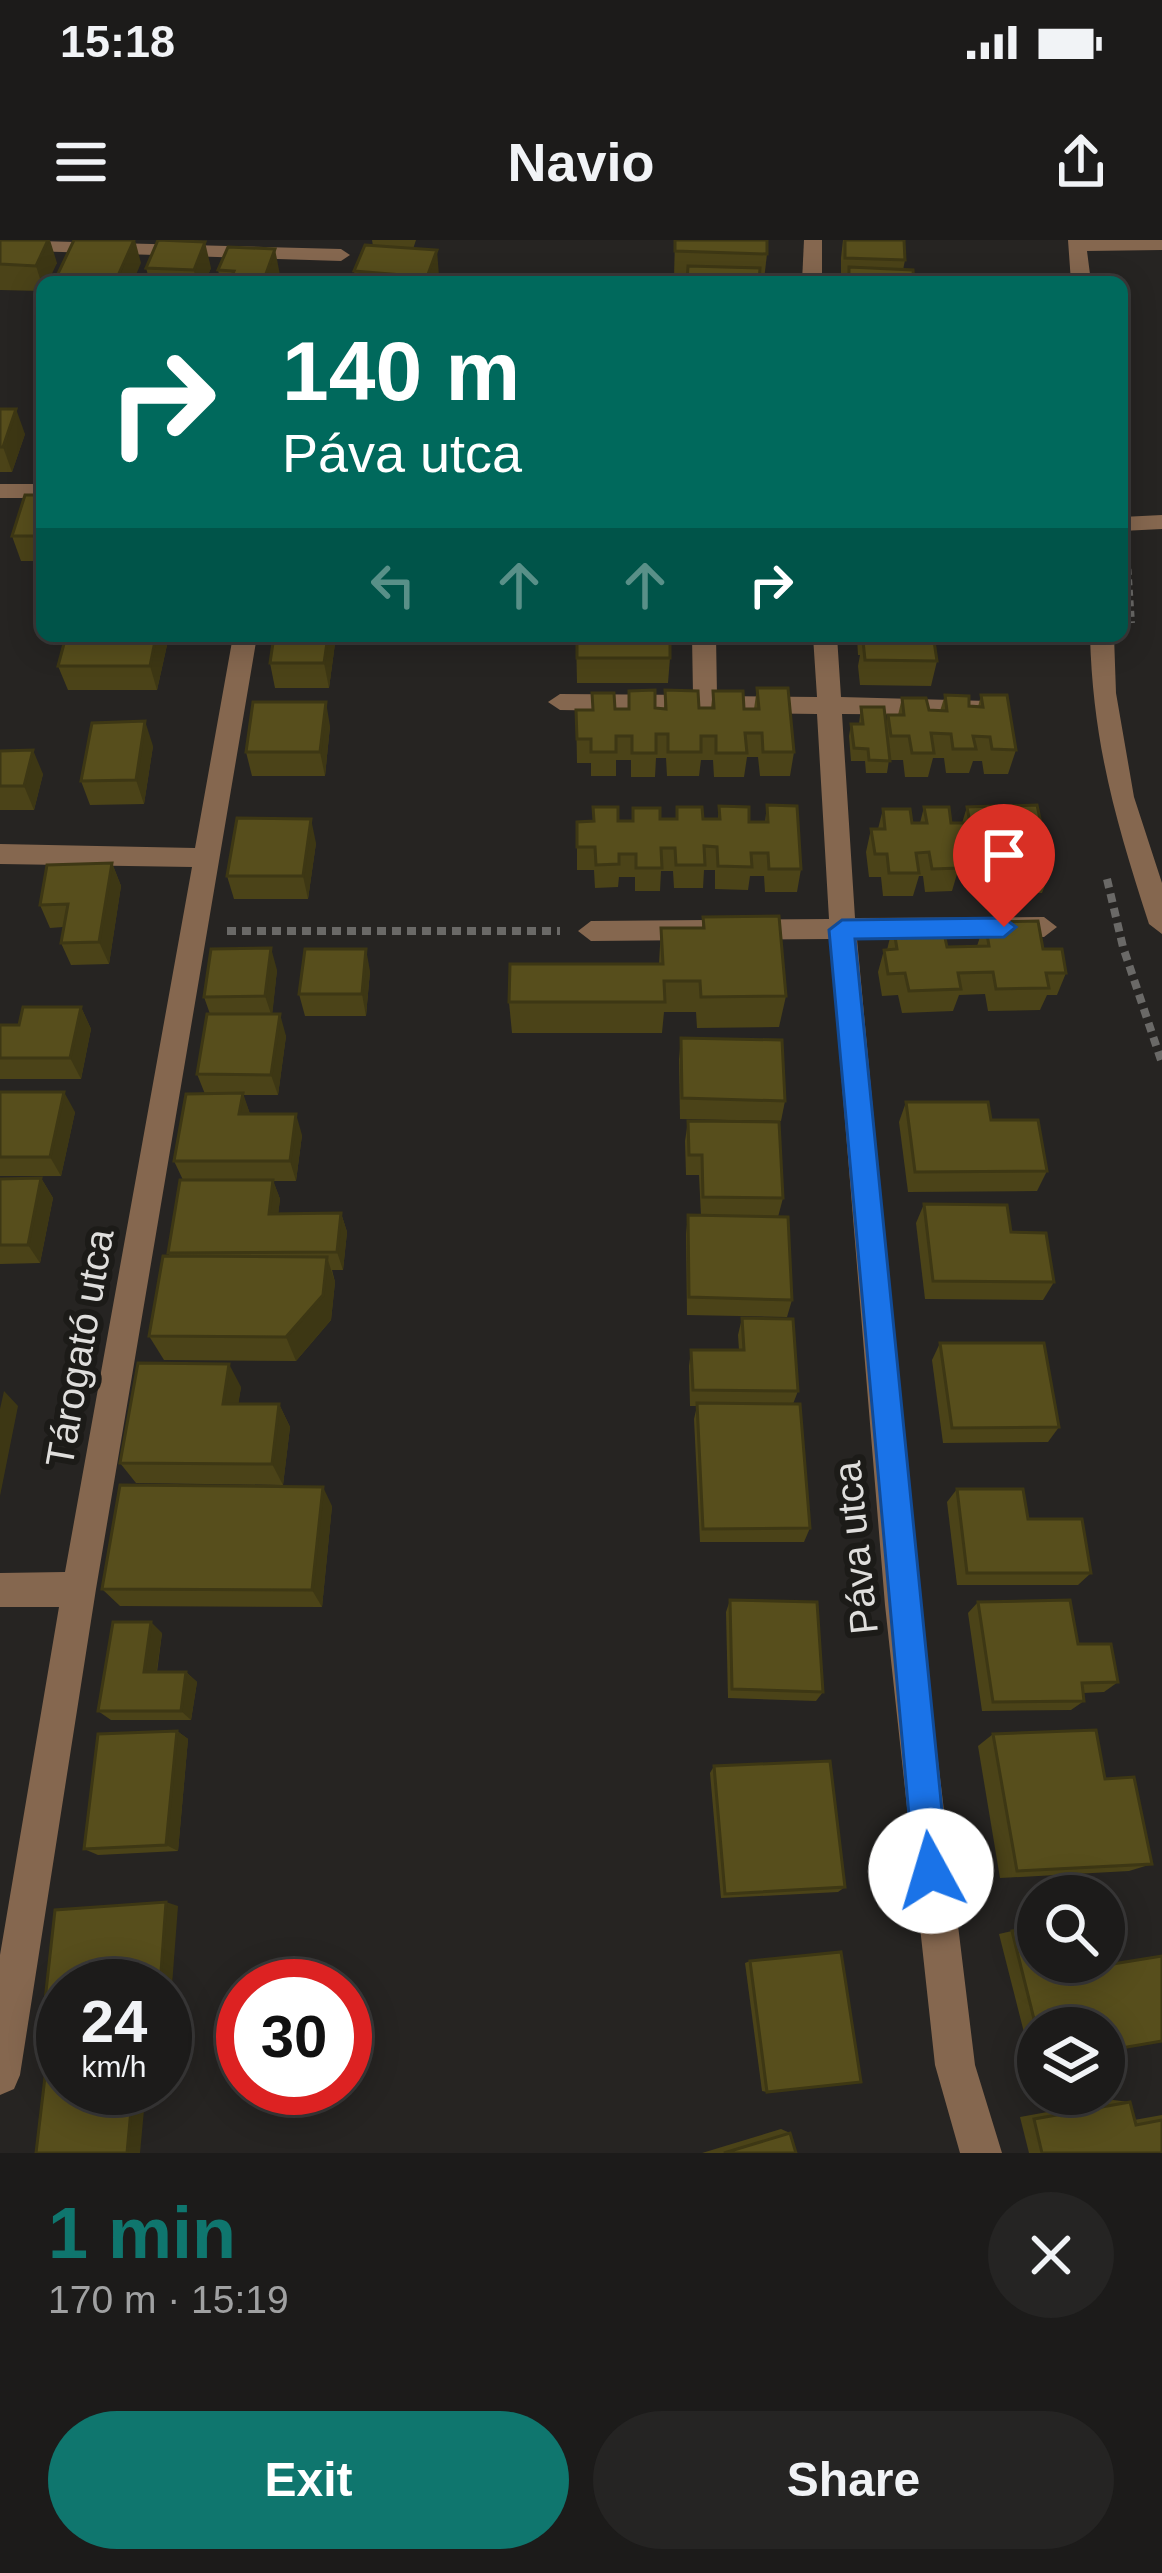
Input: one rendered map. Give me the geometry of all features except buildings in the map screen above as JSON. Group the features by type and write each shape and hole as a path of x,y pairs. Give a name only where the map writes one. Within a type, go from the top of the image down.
{"street":[{"path":"812,276 813,240"},
{"path":"1081,276 1078,243 1162,244"},
{"path":"0,244 345,248"},
{"path":"0,491 36,491"},
{"path":"1128,524 1162,522"},
{"name":"Tárogató utca","path":"0,2075 79,1589 244,642"},
{"path":"704,642 704,704"},
{"name":"Páva utca","path":"825,642 842,930 900,1582 955,2065 981,2153"},
{"path":"1102,642 1121,797 1162,925"},
{"path":"560,702 999,707"},
{"path":"0,854 208,858"},
{"path":"591,932 1044,927"},
{"path":"0,1590 79,1589"}],"path":[{"path":"195,931 591,932"}],"route":[{"path":"931,1871 902,1605 842,930 1004,927"}]}
